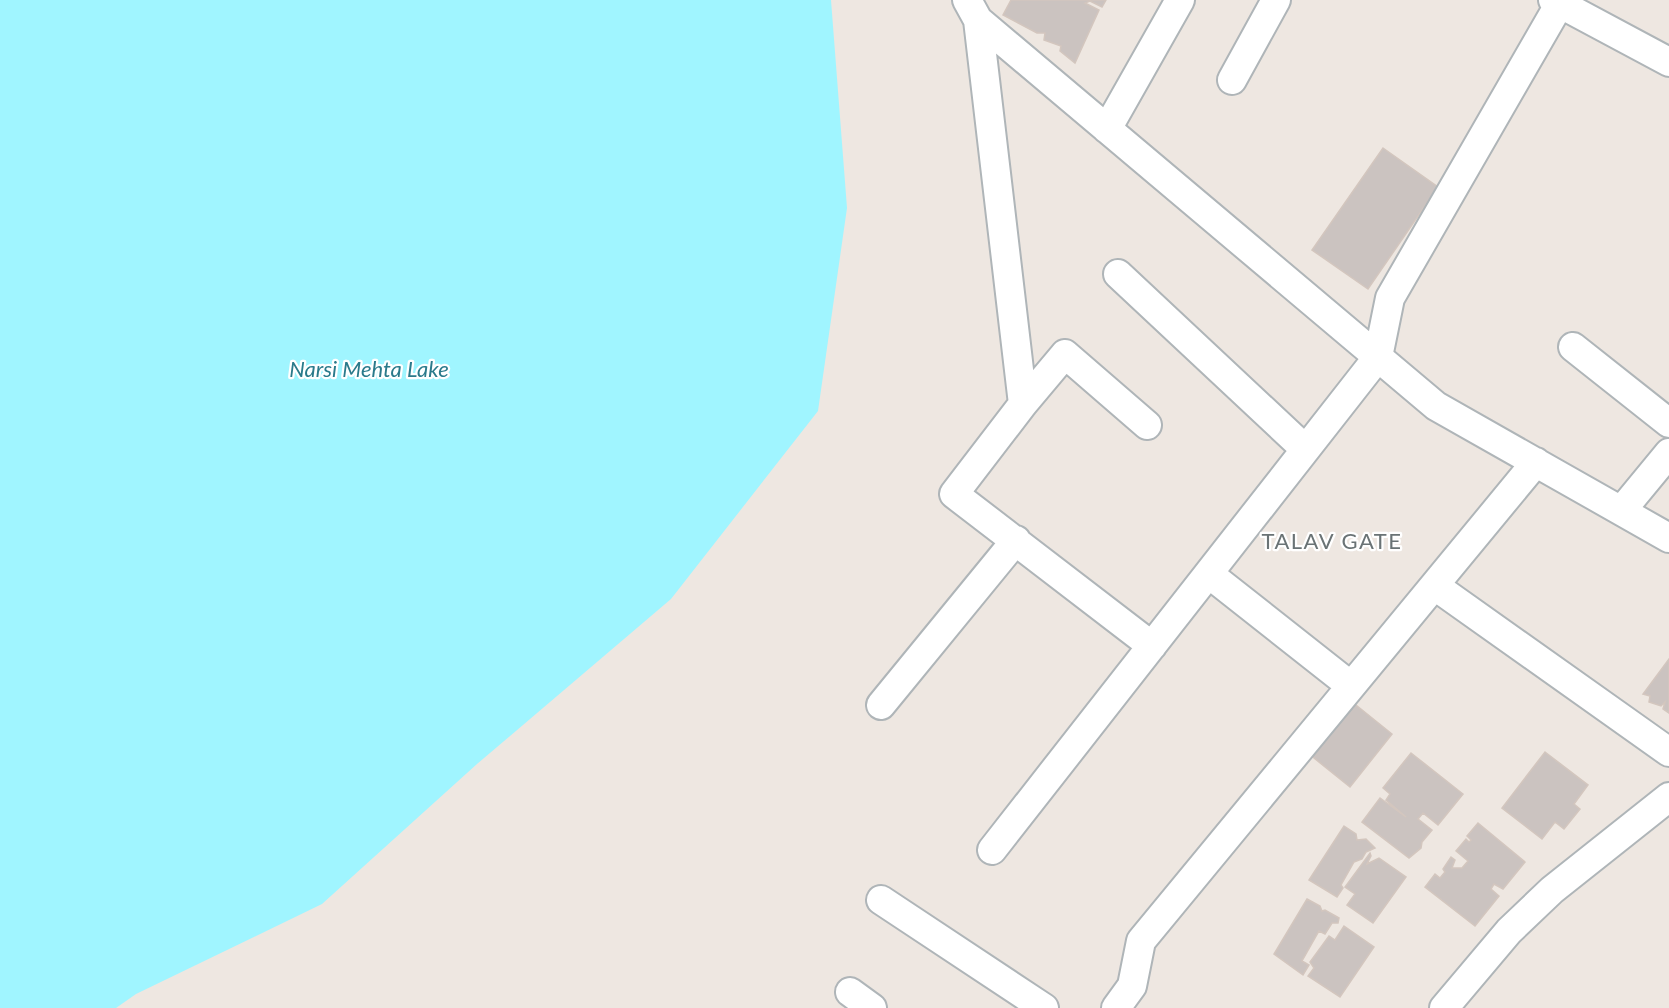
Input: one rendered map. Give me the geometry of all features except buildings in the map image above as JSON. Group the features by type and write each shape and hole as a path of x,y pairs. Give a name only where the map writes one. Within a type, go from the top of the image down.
{"street":[{"path":"1107,129 1180,0"},
{"path":"1232,80 1276,0"},
{"path":"992,850 1378,357 1390,298 1557,2 1669,62"},
{"path":"972,10 1107,129 1436,406 1669,538"},
{"path":"972,10 1023,404"},
{"path":"1118,274 1305,449"},
{"path":"1573,347 1669,423"},
{"path":"1147,425 1065,354 1023,404 954,494 1152,646"},
{"path":"1622,510 1669,453"},
{"path":"1116,1008 1132,986 1141,941 1536,462"},
{"path":"881,705 1016,540"},
{"path":"1209,574 1351,686"},
{"path":"1435,586 1669,752"},
{"path":"1444,1008 1509,932 1552,890 1669,796"},
{"path":"881,900 1044,1008"}],"water":[{"name":"Narsi Mehta Lake","path":"0,0 831,0 847,208 818,411 671,599 477,764 322,904 136,994 116,1008 0,1008"}],"district":[{"name":"TALAV GATE","path":"1332,541"}]}
